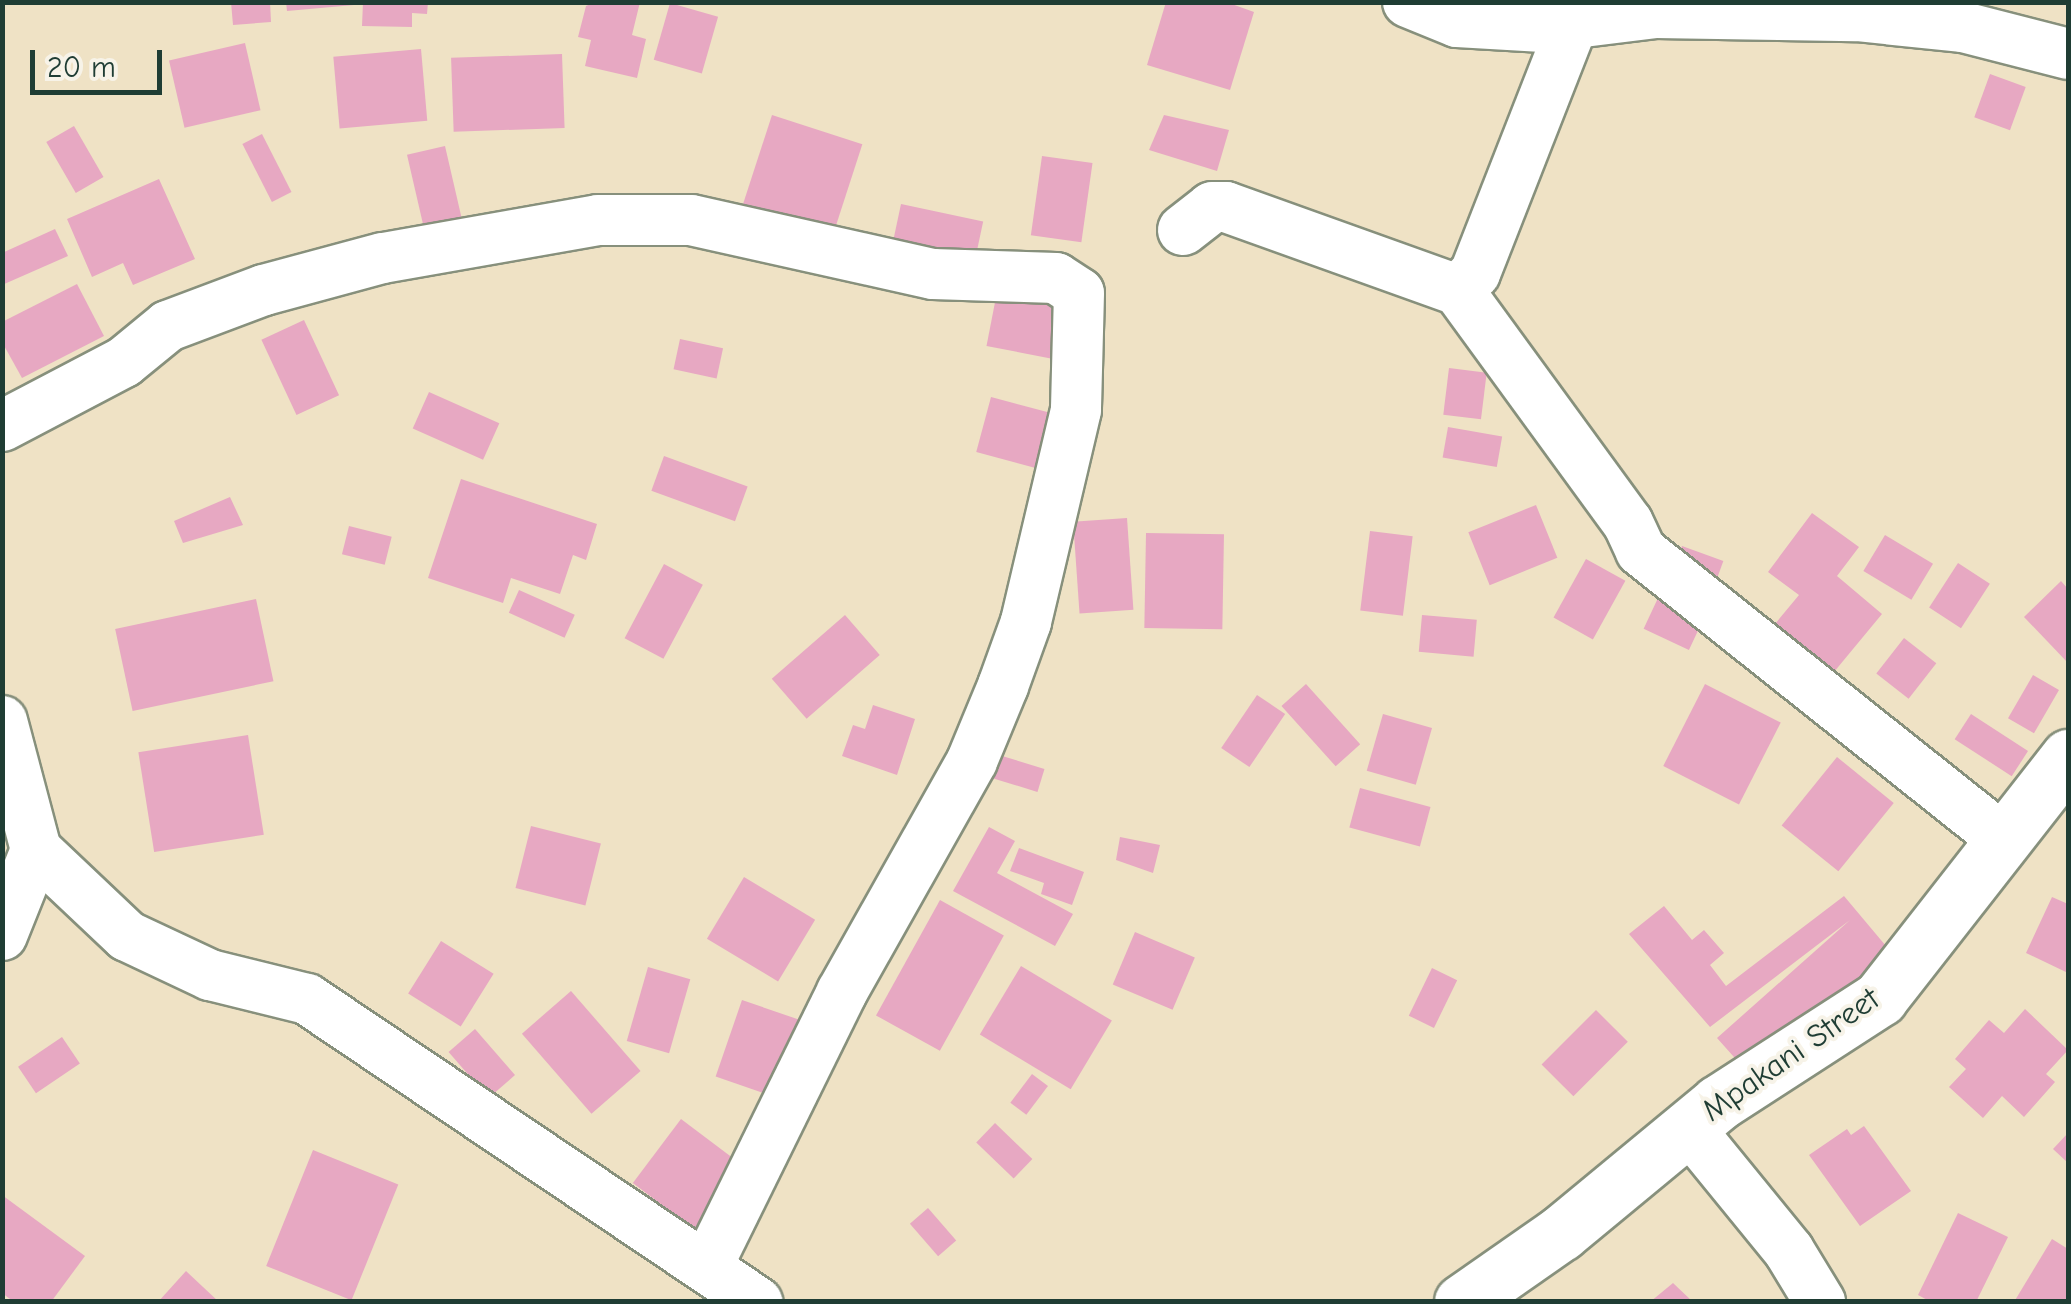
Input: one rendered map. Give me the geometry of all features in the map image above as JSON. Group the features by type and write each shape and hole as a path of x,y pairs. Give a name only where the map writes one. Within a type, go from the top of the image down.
{"street":[{"path":"1408,2 1457,22 1573,23 1734,10 1856,16 1963,27 2068,54"},
{"path":"1458,290 1475,273 1573,23"},
{"path":"1183,230 1212,207 1226,208 1458,290 1628,523 1640,551 2004,840"},
{"path":"2,426 124,362 168,326 264,290 383,258 598,220 691,220 933,274 1056,278 1080,293 1076,410 1026,622 1003,686 972,761 842,992 707,1266"},
{"path":"2,721 36,850 127,936 210,975 307,999 757,1302"},
{"name":"Mpakani Street","path":"1462,1302 1562,1232 1688,1127 1880,998 2068,757"},
{"path":"2,935 36,850"},
{"path":"1688,1127 1789,1251 1820,1302"}],"building":[{"path":"231,2 270,2 271,22 233,25"},
{"path":"286,2 354,2 354,5 287,11"},
{"path":"363,2 428,2 427,14 412,13 412,27 362,26"},
{"path":"595,2 640,2 632,35 646,39 637,78 585,66 591,40 578,37 586,6"},
{"path":"1166,2 1226,2 1254,12 1230,90 1147,65"},
{"path":"670,3 718,17 702,73 654,60"},
{"path":"245,43 261,110 185,128 169,61"},
{"path":"421,49 427,121 340,128 333,57"},
{"path":"562,54 565,128 454,132 451,58"},
{"path":"1990,74 2026,87 2010,130 1974,117"},
{"path":"772,115 862,144 828,250 738,221"},
{"path":"1164,115 1229,130 1217,171 1149,150"},
{"path":"74,126 104,177 76,193 46,142"},
{"path":"262,134 292,192 272,202 242,144"},
{"path":"445,146 463,222 425,231 407,155"},
{"path":"1042,156 1093,163 1081,242 1031,235"},
{"path":"159,179 195,259 133,285 123,263 92,277 67,219"},
{"path":"901,204 983,221 973,267 891,250"},
{"path":"55,229 68,256 2,285 2,253"},
{"path":"77,284 104,336 22,378 2,342 2,322"},
{"path":"997,292 1068,306 1057,360 987,346"},
{"path":"304,320 339,395 296,415 261,340"},
{"path":"680,339 723,348 717,378 674,369"},
{"path":"1449,368 1487,373 1481,419 1443,415"},
{"path":"429,392 499,423 483,460 413,429"},
{"path":"991,397 1058,415 1043,470 976,452"},
{"path":"1448,427 1502,437 1497,467 1443,458"},
{"path":"664,456 748,486 735,521 651,491"},
{"path":"461,479 597,524 586,560 573,555 560,594 511,578 503,603 428,578"},
{"path":"230,497 243,525 183,543 174,521"},
{"path":"1536,505 1557,558 1490,585 1468,532"},
{"path":"1812,513 1859,547 1837,576 1882,614 1829,678 1770,630 1799,595 1768,572"},
{"path":"1127,518 1133,610 1080,614 1073,522"},
{"path":"349,526 392,537 385,565 342,554"},
{"path":"1370,531 1413,536 1403,616 1360,610"},
{"path":"1146,533 1224,534 1222,629 1144,628"},
{"path":"1885,535 1933,564 1911,600 1863,571"},
{"path":"1682,546 1723,561 1713,589 1672,574"},
{"path":"1586,559 1625,581 1593,639 1554,618"},
{"path":"1958,563 1990,584 1961,628 1929,607"},
{"path":"664,564 703,585 663,659 625,638"},
{"path":"2061,581 2068,589 2068,663 2024,617"},
{"path":"519,590 575,615 565,638 509,613"},
{"path":"1658,598 1703,619 1689,650 1644,629"},
{"path":"256,599 273,681 133,711 115,629"},
{"path":"845,615 880,655 807,719 772,679"},
{"path":"1422,615 1477,620 1474,657 1419,652"},
{"path":"1904,638 1936,663 1909,699 1876,673"},
{"path":"2033,675 2059,690 2034,733 2008,718"},
{"path":"1306,684 1360,744 1336,766 1281,706"},
{"path":"1705,684 1781,723 1739,805 1663,766"},
{"path":"1257,695 1285,714 1249,767 1221,748"},
{"path":"873,705 915,719 897,775 842,756 853,725 865,729"},
{"path":"1383,714 1432,728 1416,785 1367,771"},
{"path":"1971,714 2028,751 2012,776 1955,739"},
{"path":"248,735 264,835 154,852 138,752"},
{"path":"989,752 1044,769 1037,792 982,775"},
{"path":"1837,757 1894,803 1838,871 1782,825"},
{"path":"1360,788 1431,807 1420,846 1349,828"},
{"path":"531,826 601,843 585,906 516,888"},
{"path":"989,827 1015,841 997,873 1073,914 1055,946 953,891"},
{"path":"1120,837 1160,845 1153,873 1116,860"},
{"path":"1019,848 1084,872 1072,905 1041,894 1044,883 1010,871"},
{"path":"744,877 815,920 778,981 707,939"},
{"path":"1844,896 1891,952 1750,1075 1717,1038 1850,920 1710,1027 1629,934 1664,906 1692,940 1704,930 1724,953 1710,965 1726,986"},
{"path":"2052,897 2068,904 2068,973 2026,953"},
{"path":"940,900 1004,935 940,1051 876,1015"},
{"path":"1135,932 1195,957 1173,1010 1113,984"},
{"path":"441,941 494,974 461,1026 408,994"},
{"path":"1021,966 1112,1021 1071,1089 980,1035"},
{"path":"648,967 690,979 669,1053 627,1041"},
{"path":"1432,968 1457,980 1434,1028 1409,1016"},
{"path":"571,991 641,1071 591,1114 522,1034"},
{"path":"742,1000 810,1023 784,1100 716,1077"},
{"path":"2025,1009 2068,1050 2046,1074 2055,1082 2024,1117 2002,1096 1983,1118 1949,1087 1966,1069 1955,1059 1989,1020 2004,1033"},
{"path":"1596,1010 1628,1042 1573,1096 1542,1064"},
{"path":"475,1029 515,1075 489,1098 449,1052"},
{"path":"62,1037 80,1064 36,1093 18,1067"},
{"path":"1032,1074 1048,1086 1026,1115 1010,1103"},
{"path":"681,1119 744,1167 696,1230 633,1183"},
{"path":"995,1123 1032,1159 1014,1179 976,1142"},
{"path":"1864,1126 1911,1191 1860,1226 1809,1155 1847,1129 1851,1135"},
{"path":"2068,1133 2068,1163 2053,1149"},
{"path":"313,1150 398,1184 351,1300 266,1266"},
{"path":"2,1195 85,1256 51,1302 14,1302 2,1293"},
{"path":"928,1208 956,1240 938,1256 910,1224"},
{"path":"1958,1213 2008,1237 1976,1302 1931,1302 1918,1295"},
{"path":"2052,1239 2068,1249 2066,1302 2014,1302"},
{"path":"186,1271 219,1302 158,1302"},
{"path":"1673,1283 1693,1302 1650,1302"}]}
